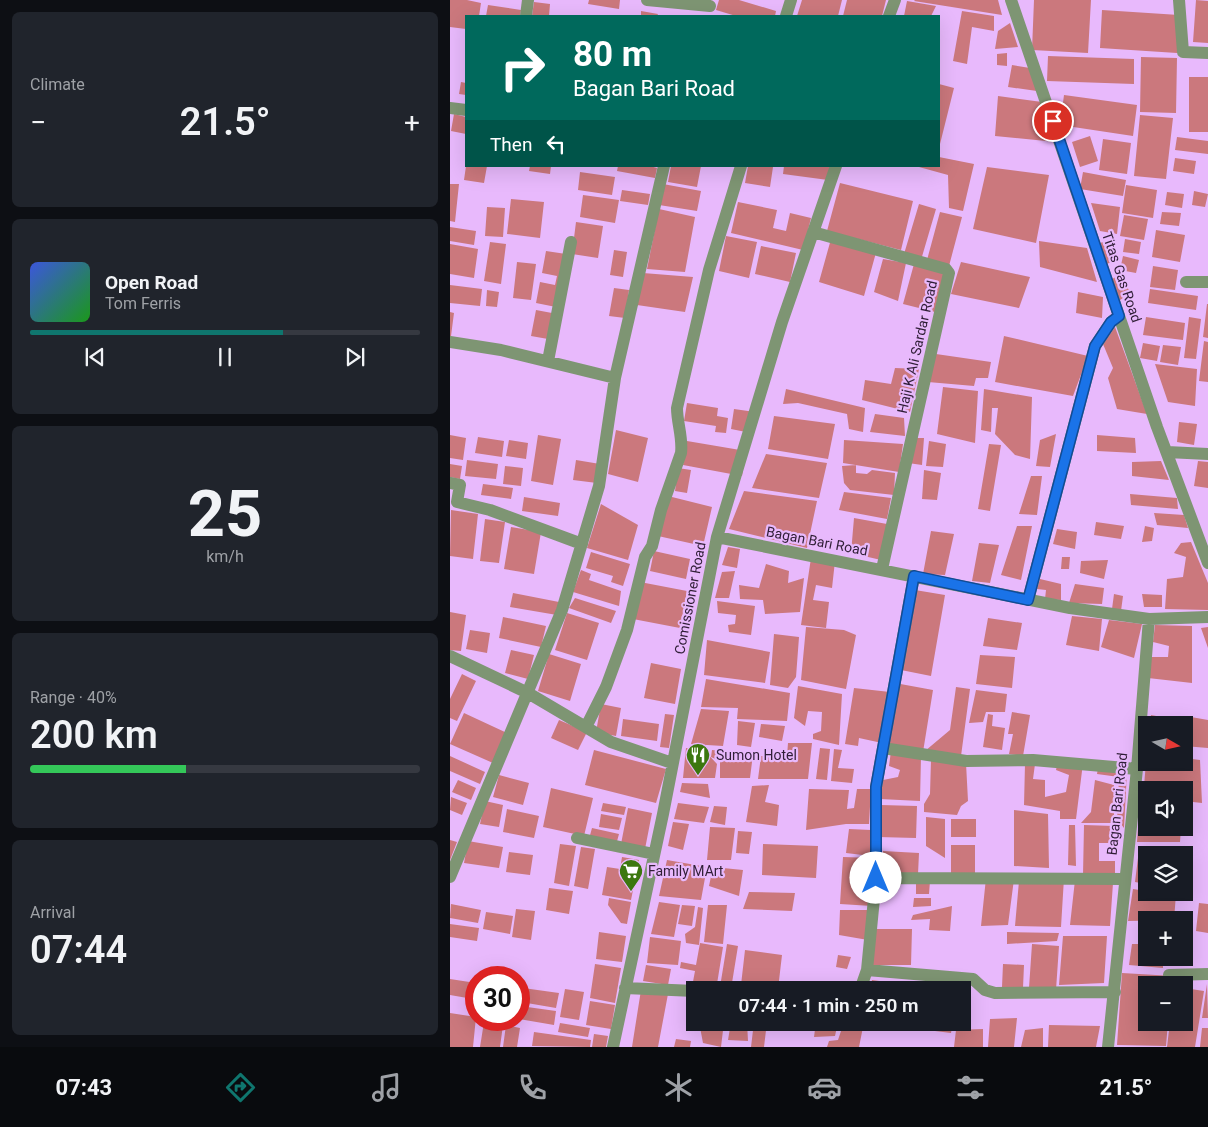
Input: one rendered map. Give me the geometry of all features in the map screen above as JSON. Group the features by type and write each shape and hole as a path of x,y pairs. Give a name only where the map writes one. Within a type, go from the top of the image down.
{"street":[{"path":"526,15 528,0"},
{"path":"647,0 709,7"},
{"path":"786,15 791,0"},
{"path":"889,15 895,0"},
{"name":"Titas Gas Road","path":"1011,0 1119,316 1208,563"},
{"path":"1179,0 1183,52 1208,53"},
{"path":"450,108 465,110"},
{"path":"450,878 562,610 582,544 599,486 615,378 664,167"},
{"path":"586,727 606,687 627,630 645,557 652,546 661,510 681,453 682,443 677,424 677,408 708,270 741,167"},
{"name":"Comissioner Road","path":"613,1047 654,854 717,537 782,322 836,167"},
{"name":"Haji K Ali Sardar Road","path":"813,232 946,269 949,273 882,569"},
{"path":"548,361 571,242"},
{"path":"1186,282 1208,282"},
{"path":"1028,600 1095,346 1111,322 1119,316"},
{"path":"450,342 501,350 615,378"},
{"path":"1167,452 1208,454"},
{"path":"450,483 460,485 457,502 490,510 582,544"},
{"name":"Bagan Bari Road","path":"717,537 1028,600 1149,619 1208,617"},
{"path":"863,981 867,970 876,878 876,787 914,576"},
{"name":"Bagan Bari Road","path":"1108,1047 1137,769 1149,619"},
{"path":"450,656 528,693 611,742 672,763"},
{"path":"883,748 966,761 1033,760 1137,769"},
{"path":"577,838 654,854"},
{"path":"876,878 1125,879"},
{"path":"867,970 973,979 985,990 995,992 1115,992"},
{"path":"1169,974 1208,974"},
{"path":"625,988 686,991"}],"building":[{"path":"450,0 467,0 481,3 479,15 465,15 465,29 450,27"},
{"path":"589,0 620,0 619,9 588,4"},
{"path":"719,0 739,0 776,11 775,15 733,15 716,10"},
{"path":"802,0 842,0 838,15 797,15"},
{"path":"847,0 886,0 882,15 843,15"},
{"path":"998,0 1002,15 914,1"},
{"path":"1034,0 1091,0 1088,53 1032,50"},
{"path":"1196,0 1208,1 1208,43 1193,42"},
{"path":"907,1 936,6 932,15 904,15"},
{"path":"534,2 550,4 549,15 532,15"},
{"path":"488,5 521,10 520,15 486,15"},
{"path":"1102,10 1179,15 1177,53 1100,48"},
{"path":"641,11 658,14 658,15 641,15"},
{"path":"962,11 994,16 994,31 972,27 967,64 953,61"},
{"path":"1010,23 1018,47 995,49 998,31"},
{"path":"1007,53 1007,66 997,65 997,54"},
{"path":"1048,56 1134,59 1134,84 1047,81"},
{"path":"1141,57 1177,58 1176,113 1140,112"},
{"path":"1012,65 1030,68 1037,91 1008,87"},
{"path":"1189,77 1208,77 1208,132 1189,132"},
{"path":"461,82 465,83 465,95 459,94"},
{"path":"940,84 954,88 940,144"},
{"path":"1064,95 1137,105 1133,136 1060,125"},
{"path":"998,96 1042,102 1056,142 995,136"},
{"path":"454,114 465,117 465,134 451,131"},
{"path":"1140,115 1173,118 1166,179 1134,176"},
{"path":"1090,136 1098,161 1080,167 1072,142"},
{"path":"1177,137 1208,141 1208,154 1175,150"},
{"path":"1103,139 1131,143 1127,174 1099,170"},
{"path":"940,157 974,164 963,211 949,208 948,175 919,167 940,167"},
{"path":"1175,158 1196,161 1194,174 1173,171"},
{"path":"466,167 487,167 484,183 464,180"},
{"path":"530,167 551,167 550,174 529,171"},
{"path":"618,167 657,168 655,178 617,171"},
{"path":"671,167 701,167 697,187 668,182"},
{"path":"748,167 773,167 770,187 745,183"},
{"path":"784,167 830,167 828,180 783,174"},
{"path":"987,167 1049,175 1036,243 973,229"},
{"path":"580,172 615,177 612,195 578,190"},
{"path":"1083,172 1126,180 1123,196 1080,189"},
{"path":"840,183 913,201 901,250 827,231"},
{"path":"450,184 459,184 455,222 450,221"},
{"path":"663,184 701,191 697,211 659,205"},
{"path":"1126,185 1157,190 1153,218 1122,213"},
{"path":"622,190 650,194 648,205 620,201"},
{"path":"1194,191 1208,194 1205,207 1192,205"},
{"path":"1167,192 1184,194 1182,208 1165,205"},
{"path":"583,195 619,200 615,223 580,217"},
{"path":"511,199 544,202 540,238 507,234"},
{"path":"738,202 777,210 773,228 786,231 790,213 811,218 803,250 731,233"},
{"path":"1091,203 1120,207 1117,234 1100,231"},
{"path":"919,204 936,209 921,260 904,254"},
{"path":"487,207 505,208 503,237 485,236"},
{"path":"659,209 695,217 685,272 647,269"},
{"path":"940,212 962,217 949,266 927,260"},
{"path":"1162,212 1181,213 1179,226 1160,224"},
{"path":"1124,215 1148,219 1144,240 1120,236"},
{"path":"576,222 603,226 598,258 572,254"},
{"path":"450,227 476,231 474,245 450,241"},
{"path":"1156,230 1185,235 1180,262 1152,257"},
{"path":"726,236 757,242 749,278 719,271"},
{"path":"831,239 877,249 864,296 819,282"},
{"path":"1113,239 1119,260 1106,264 1100,243"},
{"path":"1125,239 1141,242 1139,254 1123,252"},
{"path":"1039,241 1087,248 1097,282 1040,267"},
{"path":"490,242 506,244 501,284 484,281"},
{"path":"450,244 478,249 474,278 450,274"},
{"path":"761,246 796,253 790,282 755,274"},
{"path":"614,250 627,252 623,277 610,275"},
{"path":"546,251 566,254 556,307 536,303 540,282 555,285 557,276 542,273"},
{"path":"1123,256 1139,260 1136,273 1120,270"},
{"path":"883,259 906,263 898,301 874,292"},
{"path":"517,262 536,264 531,300 513,298"},
{"path":"961,262 1030,277 1019,308 951,294"},
{"path":"914,264 945,273 935,312 903,304"},
{"path":"1153,266 1178,270 1175,290 1150,287"},
{"path":"643,273 693,277 685,312 637,305"},
{"path":"1119,275 1131,293 1120,300 1109,281"},
{"path":"450,285 482,289 480,306 450,303"},
{"path":"614,288 629,290 625,318 609,316"},
{"path":"1150,289 1198,296 1196,310 1148,303"},
{"path":"487,290 499,292 497,307 486,306"},
{"path":"1078,292 1103,297 1102,318 1076,313"},
{"path":"1208,304 1208,338 1203,337"},
{"path":"536,310 552,313 548,339 531,336"},
{"path":"450,312 454,313 451,336 450,336"},
{"path":"1146,317 1185,323 1183,340 1143,335"},
{"path":"1189,317 1201,319 1196,359 1184,358"},
{"path":"1115,327 1147,414 1117,409 1108,378 1113,368 1103,344"},
{"path":"1004,336 1088,356 1073,396 995,382"},
{"path":"1204,341 1208,342 1208,382 1199,381"},
{"path":"1143,343 1160,346 1157,361 1140,358"},
{"path":"1163,345 1181,347 1178,365 1160,362"},
{"path":"936,354 991,362 988,378 976,378 974,386 928,382"},
{"path":"1155,364 1197,369 1195,406 1168,402"},
{"path":"895,368 919,369 910,412 862,400 865,380 891,384"},
{"path":"943,387 978,391 975,443 937,434"},
{"path":"786,389 865,408 863,432 849,429 847,414 798,403 783,404"},
{"path":"984,389 1032,397 1030,459 1015,455 995,434 998,408 992,408 991,432 981,430"},
{"path":"687,403 718,408 717,416 728,418 726,433 715,432 716,426 684,421"},
{"path":"734,409 755,412 751,433 731,429"},
{"path":"875,414 904,418 905,436 870,432"},
{"path":"774,416 835,424 828,459 768,449"},
{"path":"1179,422 1197,424 1194,445 1177,442"},
{"path":"616,430 648,438 638,482 608,474"},
{"path":"1056,434 1050,467 1036,466 1040,440"},
{"path":"450,435 466,438 463,460 450,458"},
{"path":"538,435 561,439 553,485 531,481"},
{"path":"1097,435 1135,438 1136,453 1097,451"},
{"path":"478,437 504,441 502,457 475,453"},
{"path":"912,438 924,438 922,465 908,463"},
{"path":"509,440 528,443 526,459 506,456"},
{"path":"844,440 903,444 899,472 843,463"},
{"path":"687,441 746,451 742,476 683,465"},
{"path":"929,441 946,444 943,467 926,466"},
{"path":"989,444 1001,445 990,511 978,509"},
{"path":"766,454 827,463 819,498 752,488"},
{"path":"467,460 498,464 496,479 465,476"},
{"path":"576,460 600,464 597,483 573,480"},
{"path":"1161,461 1169,480 1132,476 1132,462"},
{"path":"1198,461 1208,462 1208,488 1194,486"},
{"path":"450,464 462,466 460,479 450,477"},
{"path":"856,465 856,473 867,474 872,470 895,473 894,495 850,490 844,483 842,466"},
{"path":"505,466 523,468 521,486 503,484"},
{"path":"678,468 691,470 687,493 675,491"},
{"path":"924,470 941,473 937,500 922,499"},
{"path":"1031,476 1042,476 1037,515 1019,514"},
{"path":"483,484 513,488 511,499 481,495"},
{"path":"744,491 817,501 807,548 729,529"},
{"path":"844,492 891,498 887,519 839,510"},
{"path":"1130,494 1177,498 1178,509 1131,505"},
{"path":"668,496 712,507 703,546 658,536"},
{"path":"524,497 560,503 558,516 522,511"},
{"path":"601,504 638,525 628,560 587,548"},
{"path":"451,510 478,514 473,559 450,556"},
{"path":"1154,513 1184,515 1188,528 1157,525"},
{"path":"854,518 887,524 881,560 851,553"},
{"path":"485,519 505,522 499,563 480,561"},
{"path":"1096,522 1124,526 1121,539 1094,535"},
{"path":"1017,526 1032,526 1021,580 1001,575"},
{"path":"1145,526 1154,528 1152,541 1142,542"},
{"path":"511,527 541,532 534,574 504,569"},
{"path":"1057,529 1077,532 1075,549 1053,544"},
{"path":"931,531 954,534 945,575 923,574"},
{"path":"1191,542 1208,583 1208,610 1165,609 1167,579 1183,577 1186,557 1174,553 1181,543"},
{"path":"979,543 999,545 990,583 972,581"},
{"path":"728,547 740,549 737,568 722,565"},
{"path":"654,551 690,559 686,579 650,571"},
{"path":"591,552 630,564 623,586 611,582 613,576 586,568"},
{"path":"1062,557 1070,557 1069,569 1061,569"},
{"path":"811,558 835,561 832,588 816,585 813,600 829,602 826,628 801,625"},
{"path":"1108,560 1104,579 1080,573 1081,561"},
{"path":"766,564 789,571 788,583 804,578 800,612 765,614 763,600 740,599 739,585 759,588"},
{"path":"581,570 591,574 589,580 621,591 619,606 573,592"},
{"path":"735,571 729,598 715,598 722,572"},
{"path":"1040,579 1061,584 1061,600 1045,599 1046,590 1037,589"},
{"path":"640,582 687,591 680,628 633,619"},
{"path":"1075,584 1104,588 1102,604 1069,603"},
{"path":"915,590 945,595 931,676 901,670"},
{"path":"513,593 559,602 557,615 510,607"},
{"path":"1114,594 1123,596 1121,611 1112,609"},
{"path":"1142,594 1162,595 1162,607 1144,607"},
{"path":"575,598 616,611 611,623 569,608"},
{"path":"717,601 755,606 751,635 729,632 728,625 735,624 736,615 718,613"},
{"path":"450,612 466,615 461,651 450,650"},
{"path":"567,613 599,623 587,660 555,650"},
{"path":"1072,616 1102,619 1099,651 1066,645"},
{"path":"503,617 546,626 541,647 499,638"},
{"path":"988,618 1022,623 1017,650 983,646"},
{"path":"1109,620 1142,624 1134,658 1101,647"},
{"path":"1155,625 1192,626 1192,683 1148,678 1151,657 1168,657 1169,646 1153,642"},
{"path":"806,627 844,630 856,635 846,689 801,680"},
{"path":"1208,627 1208,648 1201,628"},
{"path":"470,630 490,633 487,653 466,649"},
{"path":"774,634 799,637 796,677 788,688 770,685"},
{"path":"707,640 770,652 765,683 704,675"},
{"path":"511,650 534,655 528,679 505,673"},
{"path":"549,654 581,664 570,701 538,691"},
{"path":"980,655 1015,657 1012,688 976,684"},
{"path":"651,663 681,669 675,704 644,698"},
{"path":"462,674 476,681 457,721 450,718 450,699"},
{"path":"706,679 790,693 787,721 737,719 738,708 701,707"},
{"path":"895,683 933,690 923,752 885,746"},
{"path":"798,686 842,694 839,745 813,739 813,734 821,731 822,712 808,711 805,726 794,718"},
{"path":"956,687 970,689 961,756 925,751 950,730"},
{"path":"854,688 890,692 882,743 859,738 858,746 845,744"},
{"path":"976,690 1007,694 1005,712 986,712 983,722 969,723"},
{"path":"601,704 621,708 616,736 596,732"},
{"path":"701,709 729,711 723,746 691,744"},
{"path":"1012,712 1030,715 1023,756 1009,754 1013,734 1008,734"},
{"path":"464,713 507,733 493,763 450,744"},
{"path":"665,714 674,715 669,748 660,747"},
{"path":"988,714 993,715 992,726 1005,728 1002,750 983,747"},
{"path":"1193,717 1208,720 1208,748 1193,747"},
{"path":"623,719 659,724 657,741 621,736"},
{"path":"559,720 587,732 578,750 551,738"},
{"path":"738,721 755,723 751,747 737,745"},
{"path":"761,724 785,726 782,741 759,737"},
{"path":"788,743 812,743 808,779 758,779 761,756 787,756"},
{"path":"686,748 704,750 717,764 715,778 683,778"},
{"path":"820,748 830,749 827,780 816,779"},
{"path":"834,749 842,750 838,768 854,769 852,783 831,781"},
{"path":"594,750 666,769 656,803 585,785"},
{"path":"712,750 753,754 750,778 720,778 720,761 711,757"},
{"path":"891,751 921,756 920,801 880,799 883,780 898,777 900,770 889,766"},
{"path":"450,756 485,772 480,784 450,771"},
{"path":"1193,759 1200,760 1202,803 1193,802 1193,781 1144,781 1145,771 1193,771"},
{"path":"931,760 966,763 968,801 961,806 957,815 924,812 924,804 930,794"},
{"path":"1058,761 1083,763 1076,819 1060,819 1060,811 1024,805 1025,764 1035,764 1033,779 1045,780 1045,797 1066,792 1069,775 1056,770"},
{"path":"1098,768 1127,771 1124,828 1117,819 1119,777 1097,774"},
{"path":"499,775 529,783 523,805 493,797"},
{"path":"458,780 476,788 471,800 452,792"},
{"path":"1095,780 1114,785 1114,823 1081,823 1091,812"},
{"path":"682,783 708,784 710,798 680,792"},
{"path":"769,785 765,802 779,805 777,826 746,822 752,786"},
{"path":"551,788 593,798 584,836 543,827"},
{"path":"809,789 849,790 847,809 854,808 857,789 871,789 869,824 846,824 806,830"},
{"path":"451,797 467,803 462,815 450,810"},
{"path":"485,801 503,805 499,827 480,824"},
{"path":"603,803 626,807 624,815 601,811"},
{"path":"678,803 709,807 704,823 674,819"},
{"path":"881,805 917,806 916,838 878,837"},
{"path":"714,806 727,807 725,825 710,822"},
{"path":"628,808 652,813 645,849 621,844"},
{"path":"507,809 539,816 534,838 503,832"},
{"path":"1014,810 1048,814 1049,868 1014,866"},
{"path":"601,814 622,818 619,830 599,827"},
{"path":"926,817 945,819 945,858 926,846"},
{"path":"951,819 976,819 976,837 951,837"},
{"path":"673,822 689,824 683,850 668,846"},
{"path":"1069,825 1075,825 1076,866 1068,865"},
{"path":"1084,825 1114,826 1114,843 1099,843 1099,861 1115,861 1115,875 1083,875"},
{"path":"710,827 735,828 731,860 707,860"},
{"path":"592,828 619,834 616,845 589,839"},
{"path":"849,829 871,830 871,856 846,853"},
{"path":"1138,829 1138,836 1180,836 1180,842 1137,842"},
{"path":"738,831 752,832 749,854 736,853"},
{"path":"450,840 457,842 450,860"},
{"path":"468,841 503,847 499,868 464,863"},
{"path":"560,844 576,846 569,886 554,883"},
{"path":"763,844 818,846 816,878 762,875"},
{"path":"951,845 975,845 975,873 951,873"},
{"path":"581,847 595,849 588,889 574,886"},
{"path":"883,851 919,853 918,874 882,872"},
{"path":"509,852 533,855 530,875 506,872"},
{"path":"622,857 639,860 631,900 602,895 607,867 620,869"},
{"path":"843,857 874,858 872,906 840,904"},
{"path":"1138,858 1138,883 1135,882"},
{"path":"667,860 707,867 701,900 659,896"},
{"path":"713,867 743,870 739,896 709,886"},
{"path":"986,878 1014,879 1008,925 981,926"},
{"path":"1064,878 1061,927 1015,926 1019,881"},
{"path":"1075,880 1113,883 1110,926 1070,925"},
{"path":"930,881 929,894 916,894 916,884"},
{"path":"549,888 573,891 569,914 546,910"},
{"path":"1133,889 1138,890 1138,901 1175,901 1175,911 1138,911 1138,921 1128,921"},
{"path":"749,892 795,893 792,911 743,909"},
{"path":"609,898 631,902 627,924 621,923 608,905"},
{"path":"914,898 931,898 931,906 913,907"},
{"path":"659,902 680,905 674,937 651,934"},
{"path":"1199,903 1208,904 1208,933 1196,931"},
{"path":"451,904 481,910 478,923 450,918"},
{"path":"682,905 695,906 692,926 678,924"},
{"path":"708,905 727,905 723,944 704,942"},
{"path":"952,906 950,931 929,930 930,919 911,920 913,915"},
{"path":"698,907 703,908 699,945 686,943 685,934 695,927"},
{"path":"516,909 535,911 531,940 512,937"},
{"path":"840,910 868,910 868,940 839,935"},
{"path":"486,912 513,916 510,934 483,929"},
{"path":"450,924 479,928 477,941 450,937"},
{"path":"872,929 912,929 911,965 871,965"},
{"path":"599,932 626,936 622,962 596,959"},
{"path":"1007,932 1059,933 1057,941 1007,944"},
{"path":"1063,936 1107,936 1104,983 1059,985"},
{"path":"650,937 681,941 678,965 647,963"},
{"path":"700,943 723,947 717,981 693,981 695,971 680,968 681,962 696,965"},
{"path":"727,944 738,946 732,981 721,981"},
{"path":"1032,944 1059,946 1056,990 1029,988"},
{"path":"1132,944 1138,944 1138,966 1129,965"},
{"path":"745,950 782,955 779,981 741,981"},
{"path":"838,955 851,957 847,969 836,967"},
{"path":"595,964 621,968 615,1003 590,998"},
{"path":"1003,964 1024,965 1023,988 1002,987"},
{"path":"646,965 671,969 668,985 643,981"},
{"path":"1140,966 1163,966 1163,968"},
{"path":"1122,973 1173,976 1138,976 1138,1031 1167,1031 1166,1046 1117,1045"},
{"path":"928,978 952,981 927,981"},
{"path":"450,979 465,981 465,998 450,995"},
{"path":"1207,984 1208,1018 1202,1018"},
{"path":"530,989 559,993 556,1008 530,1004"},
{"path":"565,989 584,992 579,1020 560,1017"},
{"path":"1193,989 1204,991 1195,1047 1167,1047 1169,1031 1193,1031"},
{"path":"641,990 668,994 658,1047 632,1047"},
{"path":"590,1001 615,1005 611,1029 586,1025"},
{"path":"530,1007 556,1011 554,1025 530,1021"},
{"path":"450,1013 465,1015 465,1031 475,1031 473,1047 450,1047"},
{"path":"1017,1018 1014,1047 988,1047 990,1019"},
{"path":"560,1023 590,1028 588,1037 558,1032"},
{"path":"1049,1025 1100,1026 1096,1047 1048,1047"},
{"path":"1043,1028 1043,1047 1021,1047 1025,1030"},
{"path":"1202,1028 1208,1028 1208,1047 1200,1047"},
{"path":"971,1029 983,1029 983,1047 954,1047 956,1031 971,1031"},
{"path":"483,1031 502,1031 500,1047 480,1047"},
{"path":"505,1031 520,1031 517,1047 503,1047"},
{"path":"701,1031 723,1031 721,1047 703,1043"},
{"path":"730,1031 747,1031 748,1041 728,1040"},
{"path":"753,1031 766,1031 764,1047 751,1047"},
{"path":"815,1031 836,1031 835,1036 814,1037"},
{"path":"841,1031 862,1031 859,1047 827,1047 829,1041 838,1040"},
{"path":"935,1031 951,1031 951,1033"},
{"path":"534,1032 591,1040 590,1047 532,1046"},
{"path":"594,1034 608,1036 606,1047 592,1047"},
{"path":"676,1039 691,1041 690,1047 674,1047"}],"place":[{"name":"Sumon Hotel","path":"698,776"},
{"name":"Family MArt","path":"631,892"}],"route":[{"path":"876,878 876,787 914,576 1028,600 1095,346 1111,322 1119,316 1053,121"}]}
